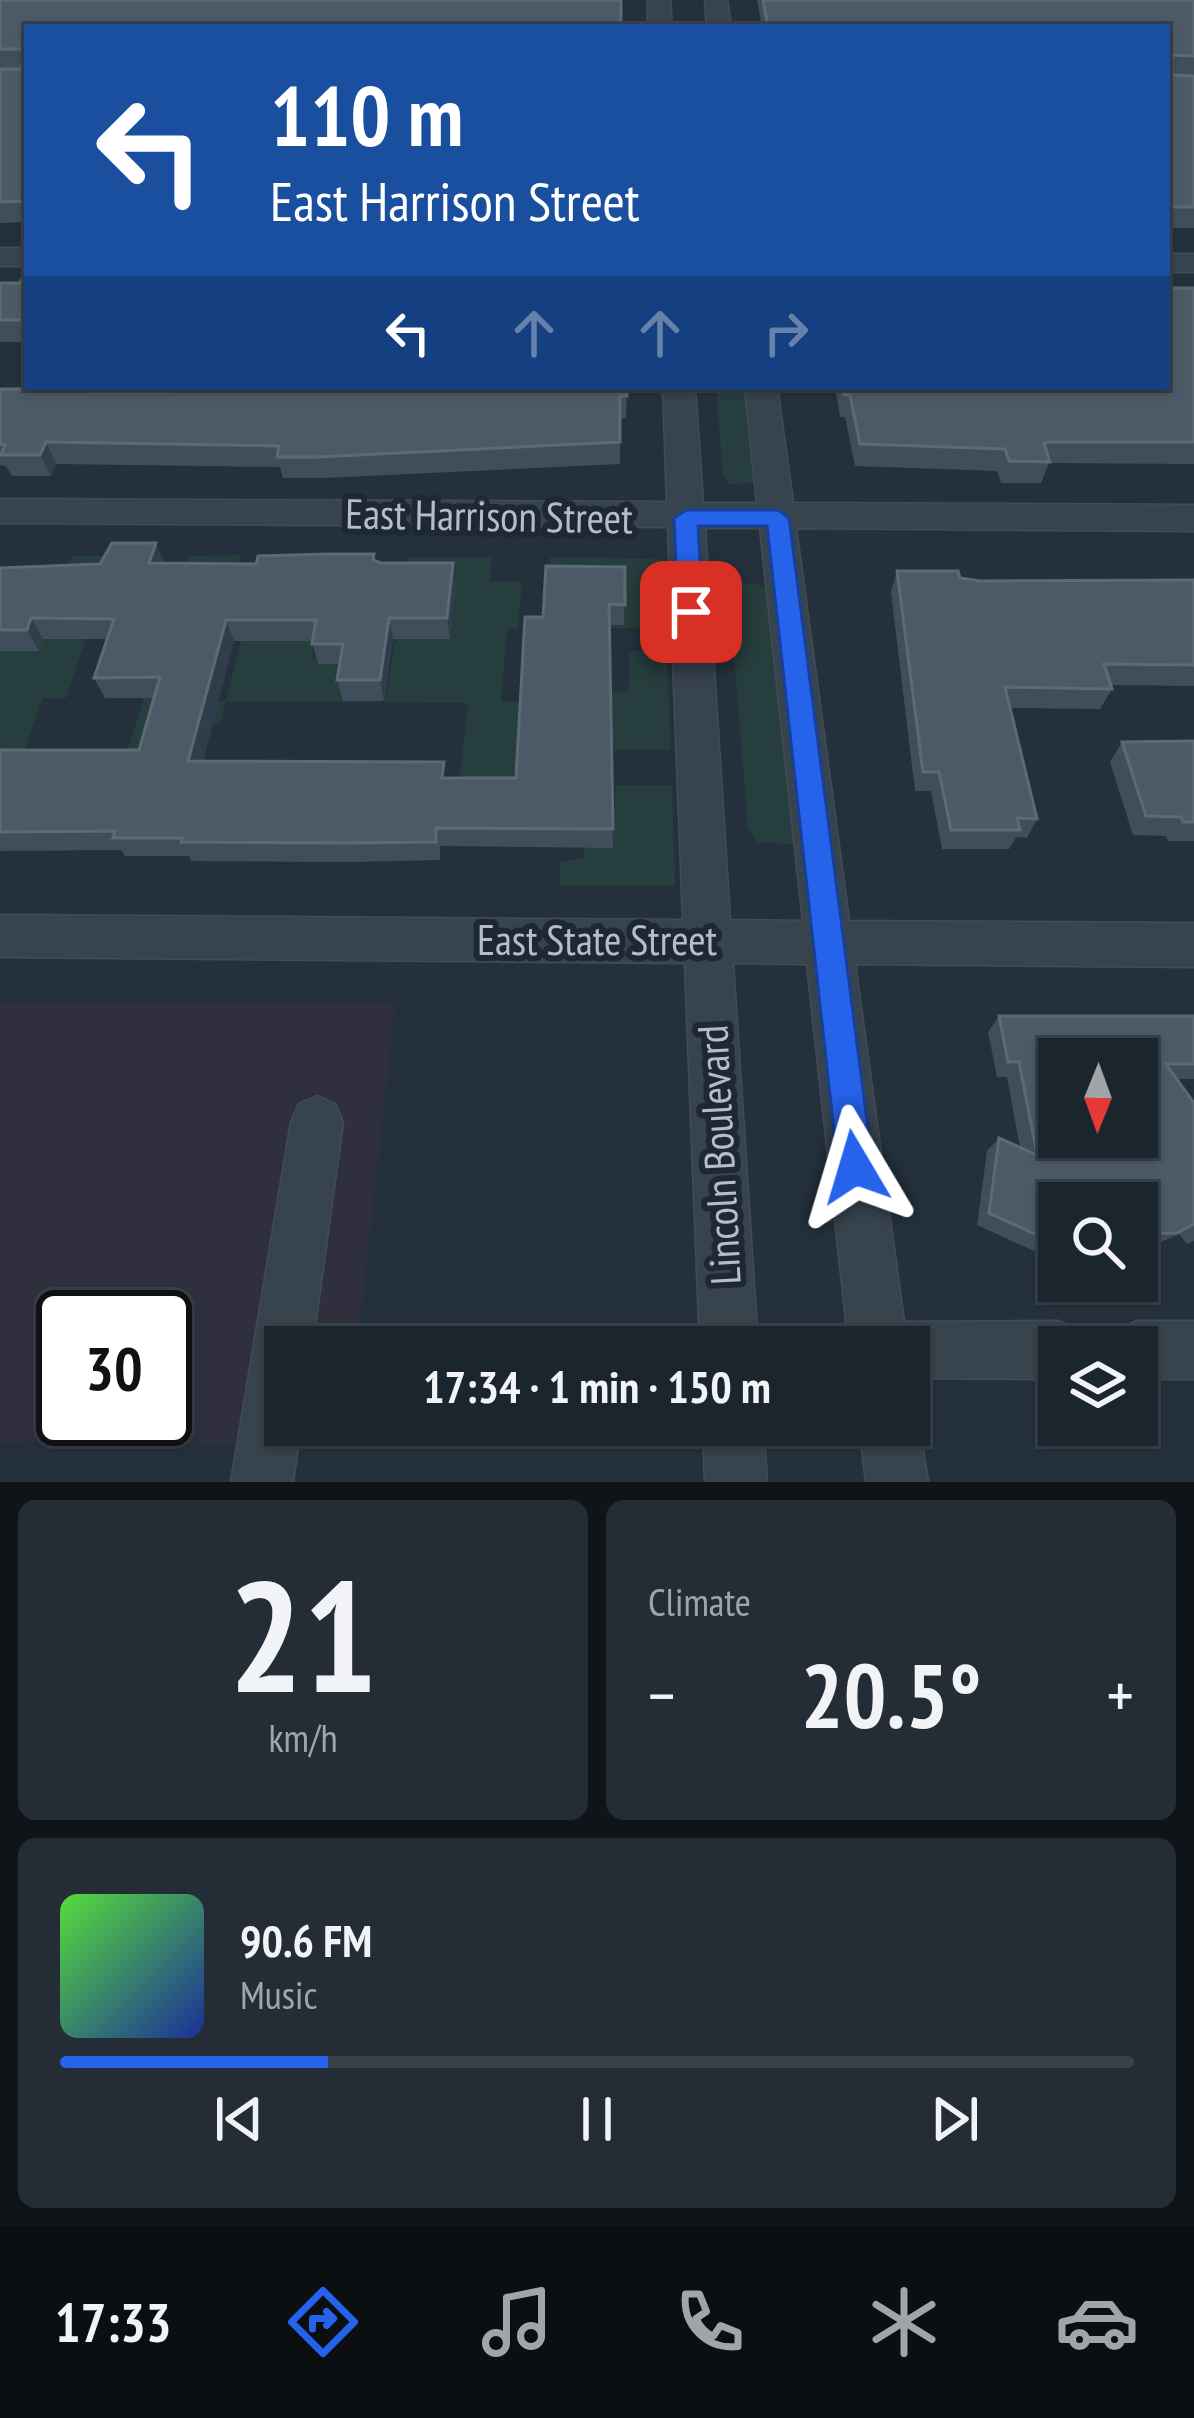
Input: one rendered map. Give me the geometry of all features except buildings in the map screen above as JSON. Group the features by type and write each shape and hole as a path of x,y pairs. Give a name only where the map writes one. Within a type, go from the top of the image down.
{"street":[{"name":"Lincoln Boulevard","path":"679,390 728,1326"},
{"path":"761,390 875,1326"},
{"name":"East Harrison Street","path":"0,511 1194,518"},
{"name":"East State Street","path":"0,936 1194,945"},
{"path":"262,1482 317,1122"},
{"path":"930,1349 1038,1350"},
{"path":"1158,1350 1194,1350"},
{"path":"734,1446 736,1482"},
{"path":"892,1446 897,1482"}],"shaded area":[{"path":"0,1004 395,1005 359,1326 264,1326 264,1443 192,1443 192,1290 36,1290 36,1442 0,1442"}],"green space":[{"path":"716,390 750,390 758,475 753,483 729,484 723,476"},
{"path":"241,555 201,702 226,701 262,557 332,557 311,658 380,659 373,702 226,702 220,725 157,724 114,793 189,556"},
{"path":"73,556 113,556 66,698 43,698 24,752 0,753 0,647 32,647"},
{"path":"409,557 492,558 490,582 522,582 518,628 507,629 501,702 609,702 609,693 629,692 629,651 667,650 671,750 610,750 609,788 459,785 468,703 385,702"},
{"path":"550,557 663,559 666,628 548,629"},
{"path":"738,585 767,587 801,830 792,844 757,842 748,828 729,596"},
{"path":"616,785 672,785 675,886 560,886 560,862 583,858 584,847 612,847"}],"route":[{"path":"691,612 686,518 778,518 855,1167"}]}
